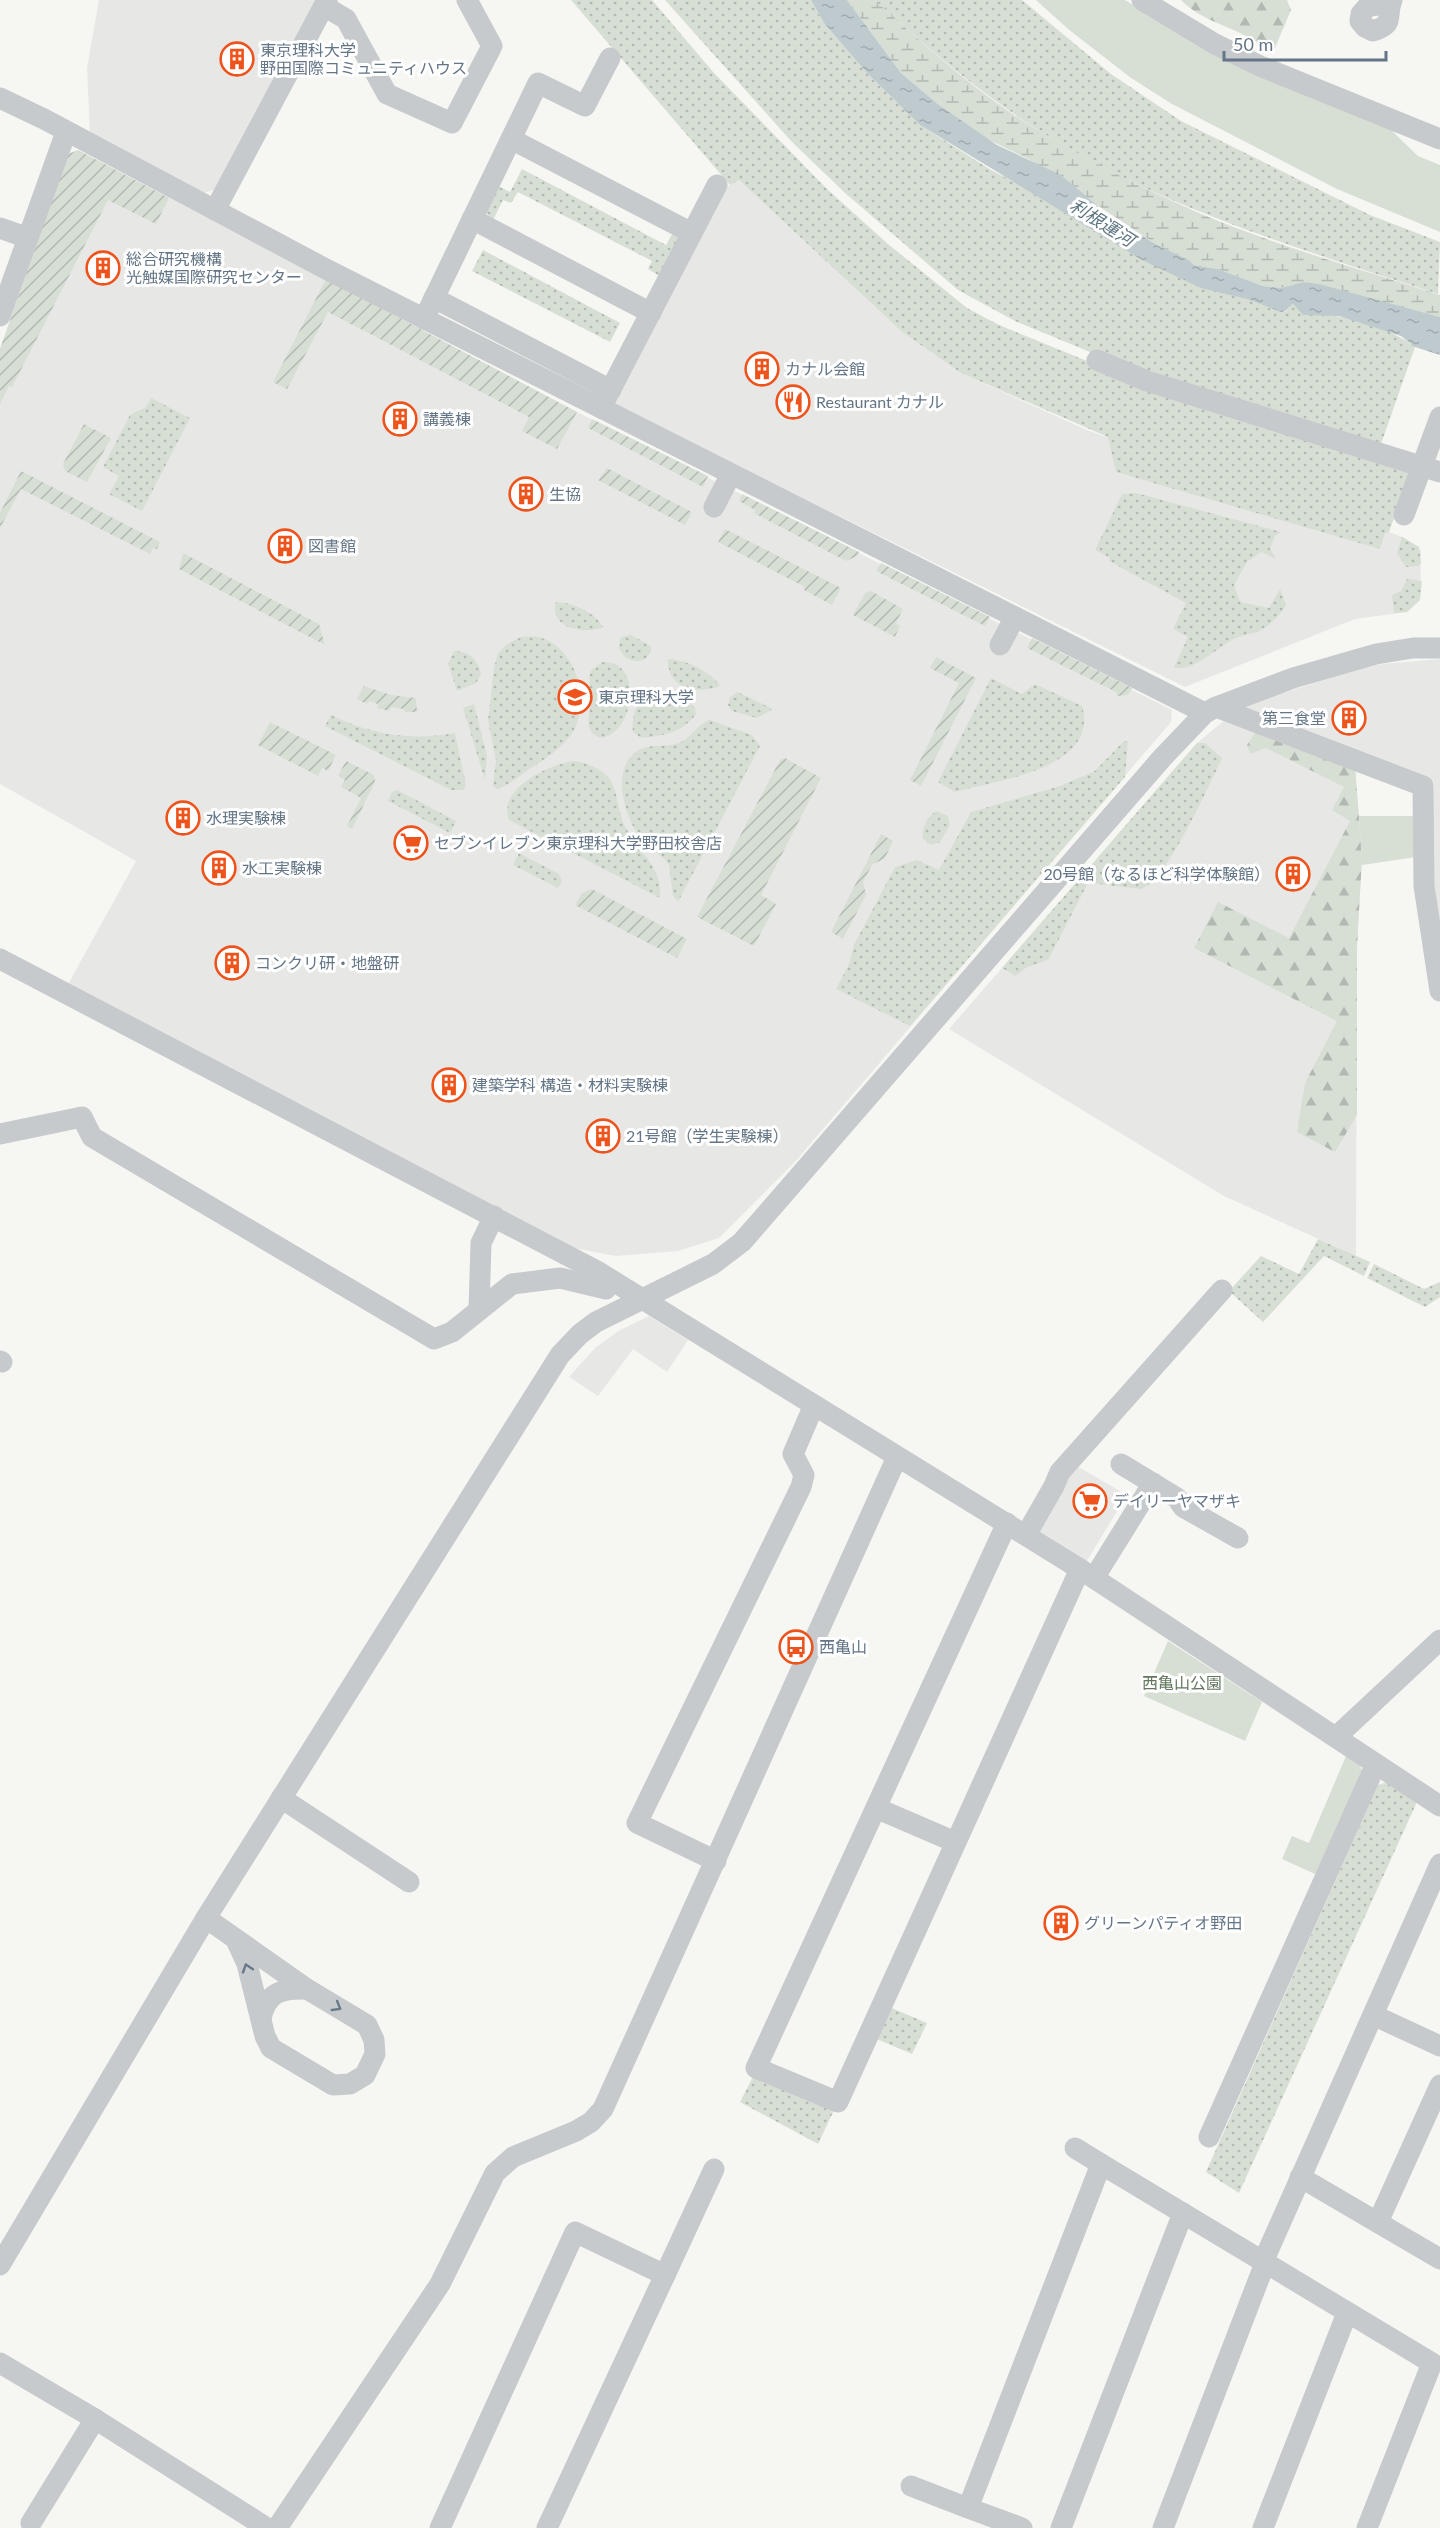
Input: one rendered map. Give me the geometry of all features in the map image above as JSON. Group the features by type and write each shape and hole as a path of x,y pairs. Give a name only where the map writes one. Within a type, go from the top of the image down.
{"street":[{"path":"215,210 325,3 346,19 387,94 452,123 492,46 467,0"},
{"path":"1142,0 1215,44 1260,66 1440,140"},
{"path":"424,319 538,83 585,106 610,58"},
{"path":"0,98 45,118 66,132 424,319 606,399"},
{"path":"1415,129 1425,149 1440,155"},
{"path":"0,316 66,132"},
{"path":"511,139 692,233"},
{"path":"606,399 717,185"},
{"path":"472,219 651,313"},
{"path":"0,228 28,238"},
{"path":"434,298 731,474 1015,617 1210,710 1423,786 1424,886 1440,991"},
{"path":"1097,360 1147,381 1440,472"},
{"path":"1404,515 1440,417"},
{"path":"714,507 731,474"},
{"path":"1000,645 1015,617"},
{"path":"0,2265 206,1918 560,1355 580,1334 596,1322 713,1264 742,1242 1162,758 1210,710 1293,678 1376,654 1413,648 1440,648"},
{"path":"0,959 597,1271 1026,1535 1376,1764 1435,1795"},
{"path":"0,1134 82,1117 92,1137 434,1339 452,1332 512,1284 560,1278 606,1289"},
{"path":"479,1310 481,1243 494,1216"},
{"path":"1026,1535 1060,1472 1222,1290"},
{"path":"716,1861 637,1824 801,1487 804,1475 793,1454 814,1405"},
{"path":"277,2528 440,2284 495,2173 513,2157 591,2122 603,2109 897,1457"},
{"path":"1121,1464 1177,1498 1184,1507 1238,1538"},
{"path":"1007,1523 756,2068 838,2102 956,1842 1087,1574 1153,1483"},
{"path":"1336,1737 1440,1640"},
{"path":"1209,2137 1376,1764"},
{"path":"281,1798 409,1882"},
{"path":"876,1808 956,1842"},
{"path":"1163,2528 1264,2263 1440,1864"},
{"path":"206,1918 307,1989 367,2025 374,2040 375,2054 365,2075 350,2084 333,2085 272,2048 265,2036 247,1964 236,1940"},
{"path":"261,2018 263,2007 274,1994 285,1989 307,1989"},
{"path":"1373,2015 1440,2046"},
{"path":"1378,2222 1440,2085"},
{"path":"1075,2148 1432,2364 1367,2528"},
{"path":"968,2508 1101,2164"},
{"path":"547,2528 714,2169"},
{"path":"1300,2177 1440,2259"},
{"path":"1061,2528 1183,2213"},
{"path":"440,2528 575,2232 665,2275"},
{"path":"1263,2528 1347,2313"},
{"path":"0,2363 95,2419 267,2528"},
{"path":"31,2523 95,2419"},
{"path":"911,2487 1022,2528"}],"shaded area":[{"path":"99,0 319,0 218,189 203,193 90,135 87,68"},
{"name":"東京理科大学","path":"78,150 577,412 1172,710 1171,722 794,1163 719,1238 678,1251 616,1256 573,1248 66,988 136,861 0,784 0,349 68,154"},
{"path":"739,180 902,332 961,373 1087,430 1251,487 1392,521 1389,532 1405,538 1421,551 1420,600 1407,612 1355,619 1185,687 611,403 722,189"},
{"path":"1440,659 1440,938 1431,863 1434,782 1249,715 1245,705 1371,665"},
{"path":"1226,719 1355,766 1362,857 1357,947 1356,1256 1224,1196 949,1029 1197,743"},
{"path":"649,1316 688,1340 667,1372 633,1349 598,1396 569,1377 595,1348 620,1330"},
{"path":"1075,1465 1127,1495 1085,1564 1035,1533"}],"green space":[{"path":"571,0 652,0 714,73 827,189 888,244 967,308 999,325 1109,370 1411,470 1389,532 1385,533 1380,549 1116,472 1108,437 961,373 902,332 739,180 730,185"},
{"path":"665,0 811,0 824,23 866,72 920,125 991,170 1247,299 1281,312 1285,312 1293,304 1309,314 1334,316 1360,322 1380,328 1407,341 1415,347 1381,444 1112,361 1015,321 958,290 845,193 791,141"},
{"path":"847,0 875,0 933,52 994,101 1097,164 1228,225 1288,247 1440,295 1440,317 1303,282 1281,288 1263,286 1218,269 1194,265 1189,260 1157,245 1028,159 981,136 939,105 901,73"},
{"path":"875,0 1022,0 1111,74 1181,121 1370,215 1440,242 1438,294 1231,224 1130,181 1082,156 1035,128 972,83"},
{"path":"1036,0 1125,0 1216,54 1387,126 1418,156 1440,165 1440,232 1337,189 1172,104 1131,78 1068,29"},
{"path":"1181,0 1287,0 1291,10 1274,50 1203,16"},
{"path":"78,150 169,198 156,224 108,200 12,387 9,386 0,404 0,349 68,154"},
{"path":"522,169 666,245 674,231 681,240 661,277 648,269 652,261 518,192 511,203 503,200 493,220 488,217 486,210 498,186 510,192"},
{"path":"483,250 620,323 610,342 472,271"},
{"path":"326,279 577,412 557,449 522,431 529,417 328,312 287,389 273,382"},
{"path":"151,398 190,418 142,511 109,494 119,476 103,467 130,415 146,407"},
{"path":"592,419 708,476 703,487 588,428"},
{"path":"84,424 111,438 87,482 65,471 63,464"},
{"path":"607,468 692,512 685,525 598,480"},
{"path":"21,471 160,542 157,549 153,548 150,554 21,489 0,528 0,513"},
{"path":"1136,493 1281,532 1275,536 1270,549 1276,559 1261,552 1247,562 1234,585 1240,602 1269,608 1280,589 1286,605 1279,615 1263,629 1236,638 1188,667 1174,667 1188,637 1173,629 1186,603 1109,561 1110,558 1095,550 1122,494"},
{"path":"742,494 859,552 857,556 846,561 754,513 755,510 739,501"},
{"path":"725,529 841,588 832,605 804,590 805,587 718,542"},
{"path":"1402,537 1419,547 1421,563 1418,566 1406,567 1397,553"},
{"path":"183,553 319,624 325,645 179,569"},
{"path":"881,563 990,617 985,626 876,571"},
{"path":"1407,579 1422,581 1420,600 1407,612 1394,613 1392,595 1401,591"},
{"path":"871,591 903,609 896,623 900,626 895,637 853,615 865,593"},
{"path":"556,602 583,609 595,617 603,627 587,630 570,628 558,618 555,611"},
{"path":"631,635 651,646 649,654 644,659 632,660 621,652 619,645 621,637"},
{"path":"521,637 539,637 552,643 563,653 572,665 577,678 580,708 571,735 562,745 512,781 496,789 493,786 496,760 488,721 494,668 498,653 507,644"},
{"path":"1032,638 1132,689 1128,695 1117,696 1116,692 1027,648"},
{"path":"454,651 472,657 478,664 481,674 476,683 457,691 448,664"},
{"path":"936,657 976,678 921,786 910,780 959,683 930,668"},
{"path":"668,659 697,667 711,676 720,686 702,690 685,687 672,677"},
{"path":"603,662 616,664 624,672 629,684 630,697 628,711 622,724 613,733 601,738 590,730 589,680 591,670"},
{"path":"991,678 1022,694 1035,684 1082,706 1083,727 1076,744 1061,758 1019,776 955,792 938,782"},
{"path":"364,686 391,695 416,698 417,712 405,712 404,709 391,707 389,711 377,708 378,704 369,701 367,704 357,699"},
{"path":"653,688 669,693 695,707 696,714 685,725 672,732 641,738 633,732 634,713 643,696"},
{"path":"738,692 773,709 757,718 732,711 728,705 730,697"},
{"path":"474,704 487,756 485,780 463,708"},
{"path":"331,715 376,732 407,736 455,733 466,785 463,790 451,790 325,726"},
{"path":"710,720 752,735 760,746 678,902 673,896 669,865 642,840 630,820 623,795 624,770 628,760 641,749 681,742"},
{"path":"270,722 336,755 328,771 322,768 318,776 258,745"},
{"path":"1258,728 1355,766 1362,857 1357,947 1357,1115 1335,1152 1297,1132 1305,1083 1337,1021 1194,948 1218,902 1289,938 1350,821 1332,810 1344,787 1266,748 1250,754 1247,745"},
{"path":"1128,741 1125,777 910,1026 836,989 849,964 854,945 895,867 917,860 939,870 971,812 1060,786 1095,771 1123,742"},
{"path":"1197,743 1205,743 1222,758 1186,832 1151,882 1141,889 1088,883 1048,960 1027,967 1016,976 1002,968"},
{"path":"785,758 821,778 761,895 776,904 754,946 697,917 780,760"},
{"path":"346,761 374,775 375,782 352,829 347,826 361,798 341,787 345,780 338,776"},
{"path":"574,761 596,768 610,780 625,827 657,875 660,898 509,820 507,808 518,788 552,767"},
{"path":"397,790 456,821 450,833 388,801 392,792"},
{"path":"937,811 948,816 950,825 940,842 931,845 923,839 923,831 928,819"},
{"path":"1359,816 1417,816 1416,857 1362,865"},
{"path":"881,834 893,841 885,858 872,865 863,882 866,895 843,939 831,932"},
{"path":"519,853 559,874 562,881 558,888 513,865"},
{"path":"592,889 687,939 677,958 575,905 582,893"},
{"path":"1318,1239 1370,1262 1364,1276 1324,1256 1263,1322 1229,1291 1261,1256 1299,1274"},
{"path":"1374,1264 1424,1289 1440,1282 1440,1297 1425,1307 1367,1278"},
{"name":"西亀山公園","path":"1168,1641 1262,1702 1245,1741 1144,1696"},
{"path":"1346,1756 1360,1765 1363,1773 1317,1875 1282,1859 1292,1836 1309,1843"},
{"path":"1387,1782 1417,1802 1239,2193 1206,2172 1378,1785"},
{"path":"887,2006 927,2023 912,2054 872,2037"},
{"path":"755,2073 835,2108 818,2144 740,2102"}],"water":[{"name":"利根運河","path":"811,0 847,0 901,73 939,105 997,145 1061,175 1105,212 1157,245 1189,260 1194,265 1218,269 1263,286 1281,288 1303,282 1319,284 1440,317 1440,355 1415,347 1401,336 1339,316 1303,315 1293,304 1281,312 1247,299 1201,288 1142,260 920,125 866,72 824,23"}],"place":[{"name":"東京理科大学 野田国際コミュニティハウス","path":"237,59"},
{"name":"総合研究機構 光触媒国際研究センター","path":"103,268"},
{"name":"カナル会館","path":"762,369"},
{"name":"Restaurant カナル","path":"793,402"},
{"name":"講義棟","path":"400,419"},
{"name":"生協","path":"526,494"},
{"name":"図書館","path":"285,546"},
{"name":"東京理科大学","path":"575,697"},
{"name":"第三食堂","path":"1349,718"},
{"name":"水理実験棟","path":"183,818"},
{"name":"セブンイレブン東京理科大学野田校舎店","path":"411,843"},
{"name":"水工実験棟","path":"219,868"},
{"name":"20号館（なるほど科学体験館）","path":"1293,874"},
{"name":"コンクリ研・地盤研","path":"232,963"},
{"name":"建築学科 構造・材料実験棟","path":"449,1085"},
{"name":"21号館（学生実験棟）","path":"603,1136"},
{"name":"デイリーヤマザキ","path":"1090,1501"},
{"name":"西亀山","path":"796,1647"},
{"name":"グリーンパティオ野田","path":"1061,1923"}]}
